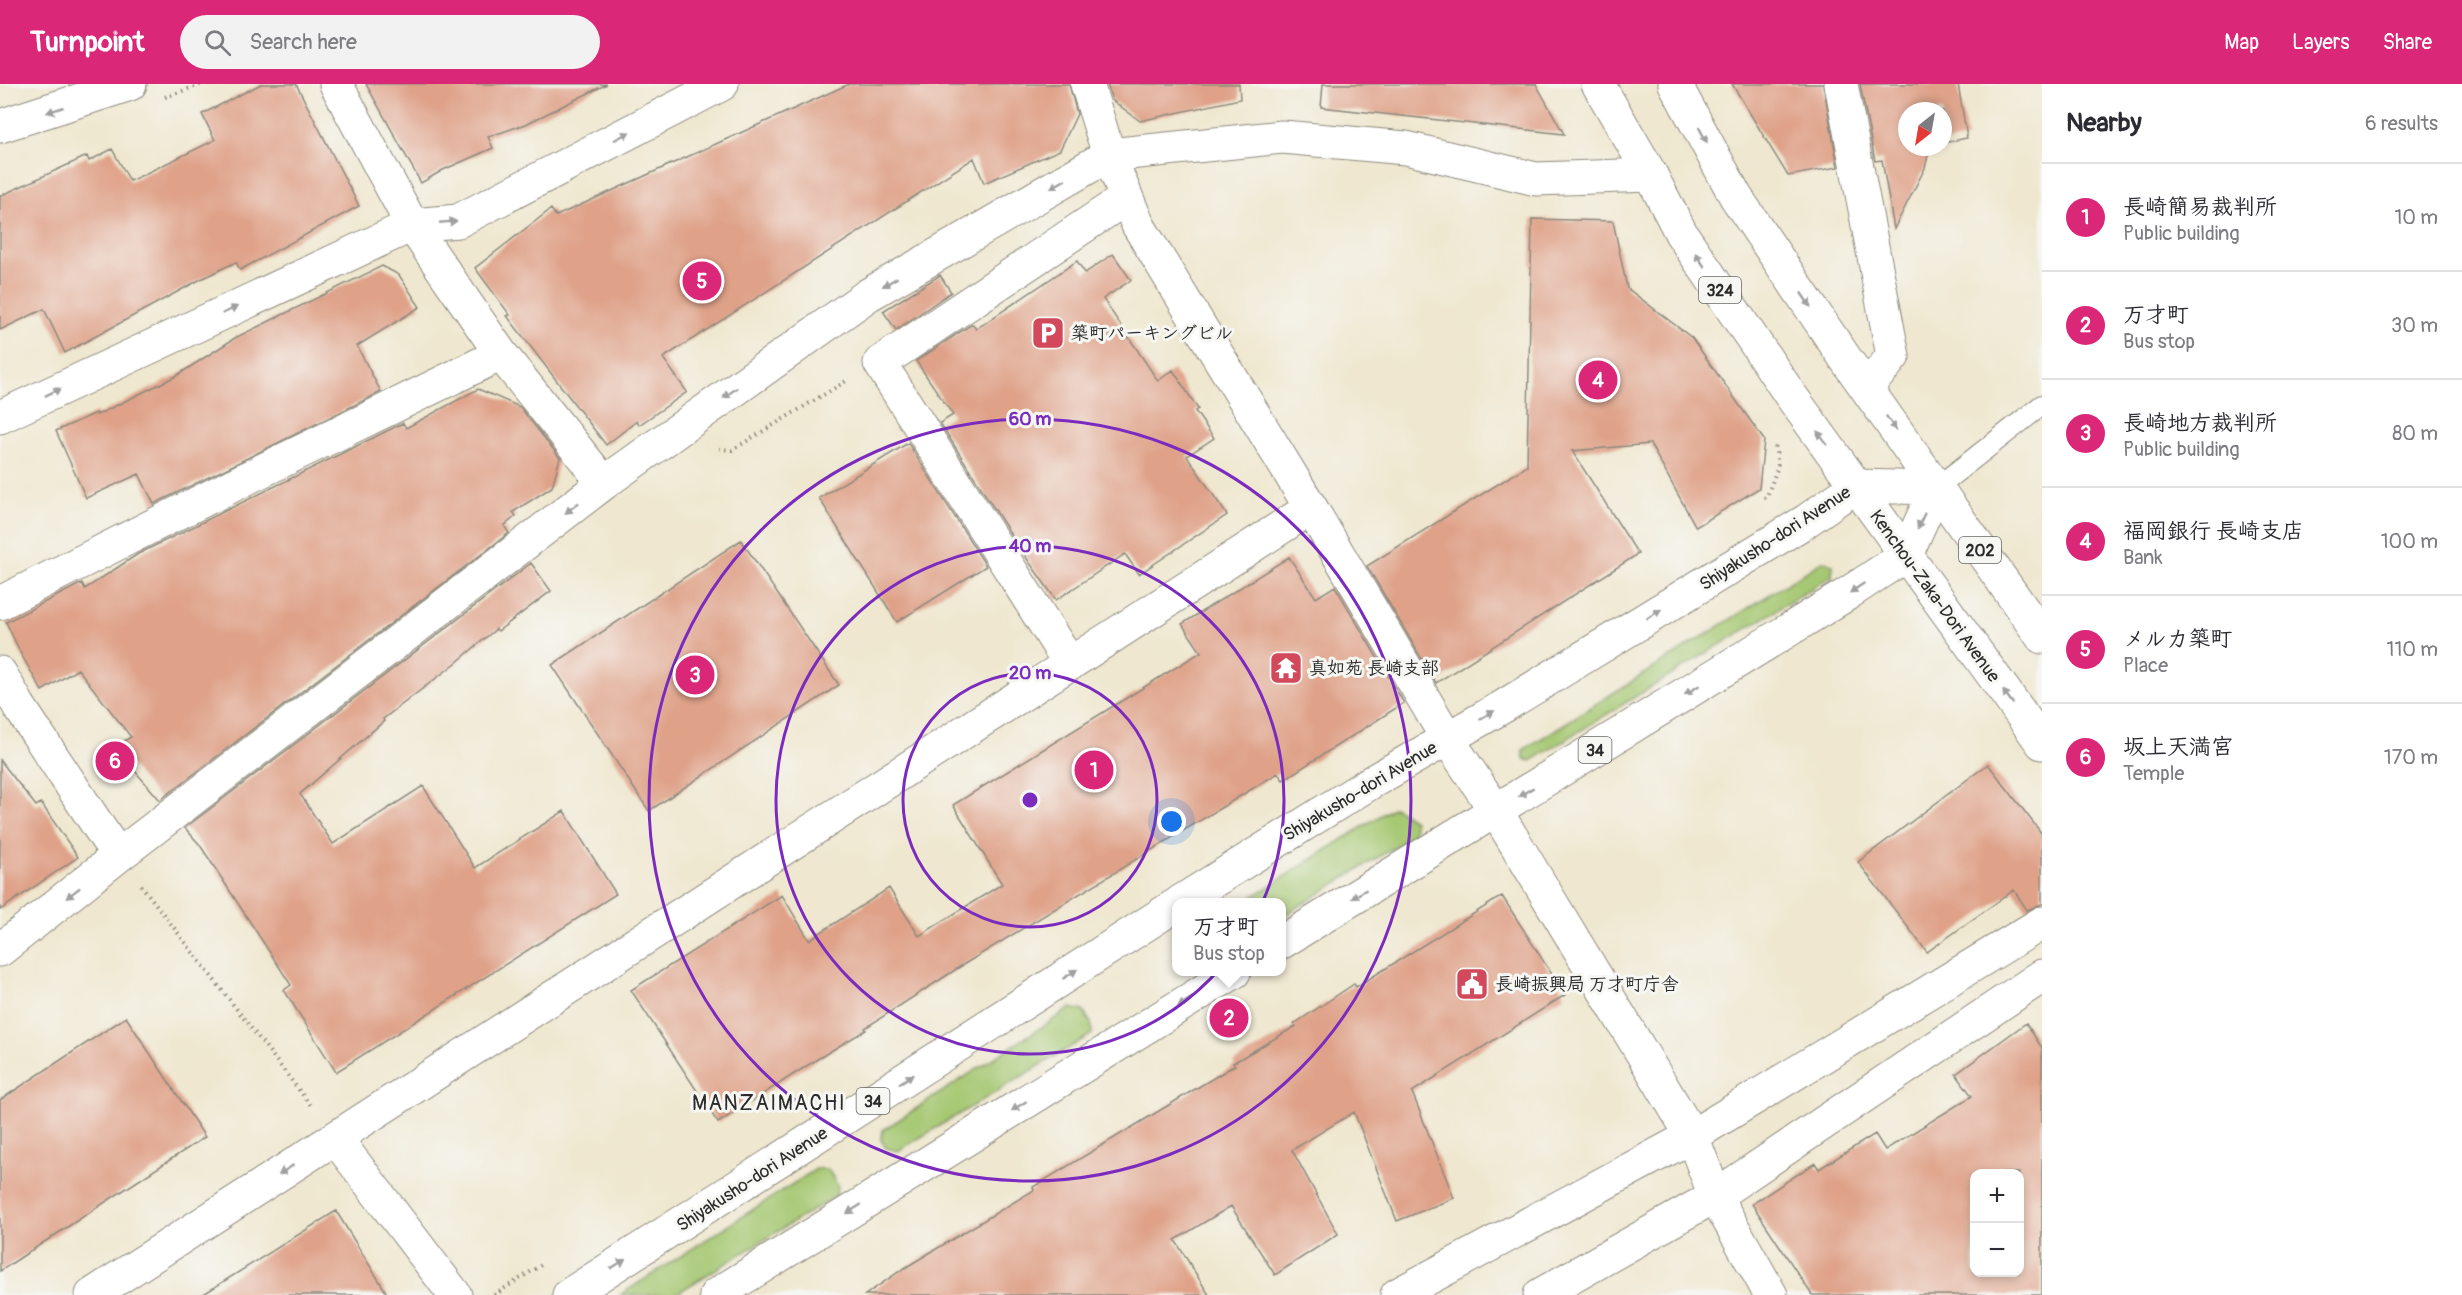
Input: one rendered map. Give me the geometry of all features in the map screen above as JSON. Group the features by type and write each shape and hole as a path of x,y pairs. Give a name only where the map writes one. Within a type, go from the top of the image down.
{"main road":[{"path":"336,84 412,225 501,354 604,483"},
{"path":"0,417 412,225 458,221 722,84"},
{"path":"1087,84 1109,155 1138,225 1311,508 1447,738 1496,811 1692,1136 1715,1196 1771,1295"},
{"name":"Kenchou-Zaka-Dori Avenue","path":"1598,84 1651,175 1681,233 1790,393 2042,743"},
{"path":"1675,84 1736,197 1936,488 1906,555"},
{"path":"1841,84 1893,357 1867,388"},
{"path":"0,126 118,86"},
{"path":"0,951 118,856 604,483 868,295 1109,155 1282,137 1406,148 1536,179 1651,175"},
{"path":"1070,664 880,363 1126,198"},
{"path":"0,603 253,475 501,354"},
{"name":"Shiyakusho-dori Avenue","path":"1188,898 1239,864 1504,706 1806,521 1857,486 1936,488"},
{"name":"202","path":"1936,488 2042,637"},
{"path":"92,1295 1311,508"},
{"name":"34","path":"1286,939 1847,594 1906,555"},
{"path":"0,673 19,706 118,856"},
{"name":"Shiyakusho-dori Avenue","path":"569,1295 1172,908"},
{"path":"1397,1295 1692,1136 2042,923"},
{"path":"716,1295 1228,976"},
{"path":"1540,1295 1715,1196 2042,976"},
{"path":"336,1139 455,1295"}],"lane":[{"path":"1936,488 2042,405"}],"path":[{"path":"693,420 721,450 732,450 829,390 880,363"},
{"path":"1758,502 1767,496 1778,466 1774,433"},
{"path":"118,856 336,1139"},
{"path":"493,1295 543,1263"}],"green space":[{"path":"1823,561 1833,565 1832,576 1531,761 1524,759 1523,750"},
{"path":"1394,807 1414,820 1414,835 1286,915 1286,898 1250,898"},
{"path":"1071,1008 1083,1011 1091,1023 1092,1034 898,1151 886,1148 881,1140 883,1130"},
{"path":"816,1169 828,1169 838,1186 836,1196 674,1295 620,1295"}],"building":[{"path":"261,84 296,84 359,206 240,270 236,262 201,279 65,353 44,309 0,330 0,196 87,156 89,161 112,149 130,181 215,140 202,114"},
{"path":"366,84 607,84 526,124 488,137 493,148 443,170 421,183"},
{"path":"849,84 1069,84 1077,114 1060,150 984,183 974,158 663,358 687,392 639,425 637,421 606,445 507,316 510,315 475,268 551,209 556,216"},
{"path":"1107,84 1239,84 1240,99 1140,121 1112,100"},
{"path":"1323,84 1536,84 1564,134 1321,107"},
{"path":"1732,84 1823,84 1838,167 1788,176"},
{"path":"1860,84 1958,84 1967,138 1952,141 1952,102 1898,102 1898,156 1928,156 1925,168 1894,229 1882,160 1875,161"},
{"path":"1532,219 1613,221 1627,288 1692,338 1764,440 1759,488 1696,527 1650,444 1572,451 1638,554 1436,683 1367,566 1527,466"},
{"path":"1113,254 1131,280 1103,299 1158,381 1173,370 1198,409 1195,411 1214,438 1187,456 1227,515 1139,574 1125,554 1056,600 1018,546 940,423 953,415 916,361 972,324 976,329 1077,261 1085,273"},
{"path":"382,266 399,275 420,307 357,346 381,392 154,504 139,474 86,498 56,431 96,413 97,415 176,376 235,338"},
{"path":"940,275 951,292 896,330 883,311"},
{"path":"478,389 520,407 560,458 552,487 513,512 516,516 504,526 509,533 160,800 114,747 131,737 78,669 42,691 6,622 82,583 85,589 138,554 403,423 406,428"},
{"path":"908,443 986,566 897,622 819,498"},
{"path":"741,540 839,685 649,811 552,665"},
{"path":"1289,557 1316,598 1335,586 1404,703 1283,780 1278,773 966,963 865,1028 866,1030 718,1123 631,990 782,895 809,940 889,888 919,936 1002,884 953,805 1201,652 1182,624"},
{"path":"531,563 551,591 498,631 496,629 383,719 384,721 300,794 333,844 423,786 475,868 564,811 616,894 336,1072 284,990 291,985 200,845 185,828"},
{"path":"0,760 36,806 41,803 78,857 0,910"},
{"path":"1988,764 2042,834 2042,904 2027,910 2014,890 1927,952 1858,862"},
{"path":"1502,896 1565,995 1412,1092 1454,1198 1397,1221 1354,1112 1292,1150 1338,1234 1275,1275 1231,1206 1175,1240 1209,1295 865,1295 903,1269 1034,1190 1033,1187 1235,1065 1233,1063 1296,1026 1294,1024 1354,984 1356,987"},
{"path":"126,1017 205,1137 0,1271 0,1100"},
{"path":"2026,1023 2042,1048 2042,1295 1812,1295 1752,1204 1815,1163 1819,1169 1875,1134 1885,1150 1972,1096 1956,1074"},
{"path":"336,1211 388,1295 202,1295"}],"place":[{"name":"メルカ築町","path":"702,281"},
{"name":"築町パーキングビル","path":"1048,333"},
{"name":"福岡銀行 長崎支店","path":"1598,380"},
{"name":"真如苑 長崎支部","path":"1286,668"},
{"name":"長崎地方裁判所","path":"695,675"},
{"name":"坂上天満宮","path":"115,761"},
{"name":"長崎簡易裁判所","path":"1094,770"},
{"name":"長崎振興局 万才町庁舎","path":"1472,984"},
{"name":"万才町","path":"1229,1018"}],"district":[{"name":"MANZAIMACHI","path":"769,1103"}]}
